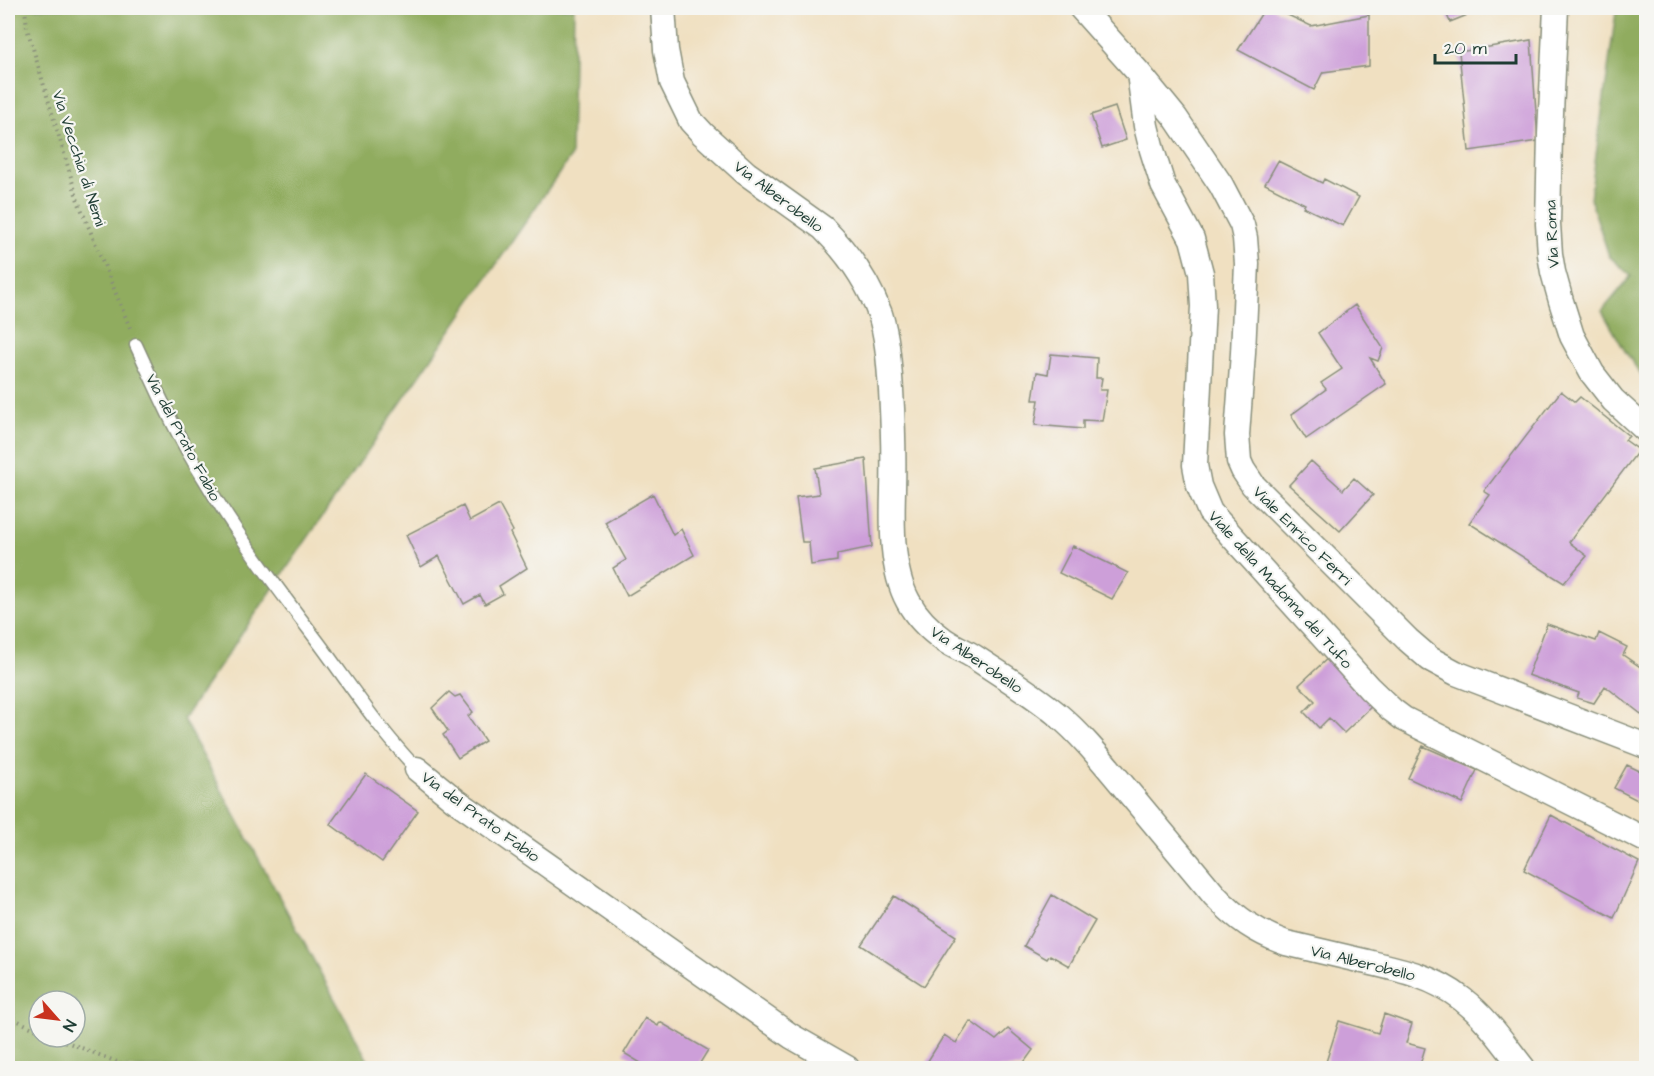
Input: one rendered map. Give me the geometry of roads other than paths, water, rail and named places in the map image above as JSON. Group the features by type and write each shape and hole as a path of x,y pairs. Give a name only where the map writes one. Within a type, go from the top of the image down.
{"street":[{"name":"Via Alberobello","path":"663,8 666,50 672,82 691,121 746,173 823,228 858,270 872,296 880,316 889,354 895,549 904,594 918,616 945,640 975,657 1030,695 1070,727 1101,760 1215,896 1245,923 1286,943 1405,971 1430,980 1462,998 1476,1011 1500,1037 1523,1068"},
{"name":"Viale Enrico Ferri","path":"1081,8 1140,73 1198,149 1242,225 1247,264 1244,353 1237,435 1239,461 1253,485 1408,640 1430,659 1456,673 1647,746"},
{"name":"Via Roma","path":"1556,8 1548,224 1553,272 1572,336 1592,373 1613,400 1647,430"},
{"name":"Viale della Madonna del Tufo","path":"1140,73 1146,126 1152,150 1163,185 1192,239 1201,273 1203,306 1195,465 1198,486 1210,512 1369,688 1392,710 1415,725 1647,840"},
{"name":"Via del Prato Fabio","path":"417,769 455,800 791,1036 847,1068"}],"lane":[{"name":"Via del Prato Fabio","path":"136,345 181,438 227,515 386,734 417,769"}]}
